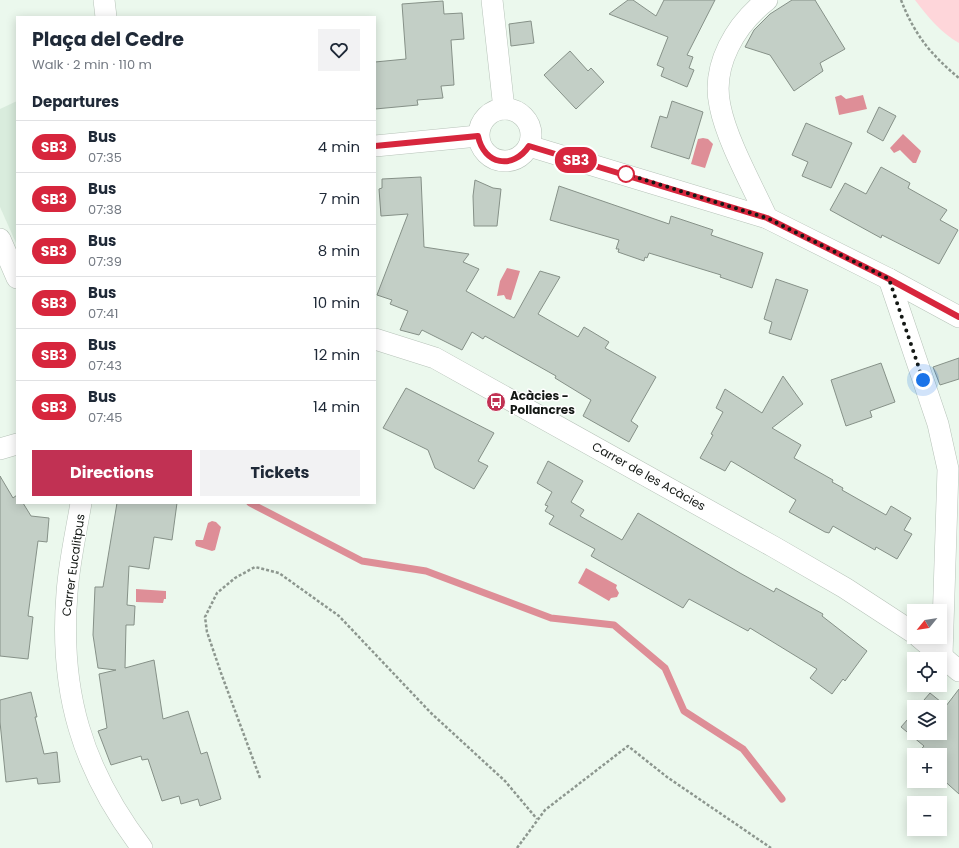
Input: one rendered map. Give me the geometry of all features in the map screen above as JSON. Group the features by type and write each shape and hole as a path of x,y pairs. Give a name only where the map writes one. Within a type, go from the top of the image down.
{"street":[{"path":"104,0 106,16"},
{"path":"492,0 504,109"},
{"path":"767,0 738,30 724,58 718,82 719,104 724,122 767,218"},
{"path":"504,109 516,112 527,120 531,137 529,146 517,159 508,162 500,161 485,153 480,146 478,136 482,121 488,114 504,109"},
{"path":"376,146 478,136"},
{"path":"529,146 767,218 889,279 959,317"},
{"path":"0,239 16,276"},
{"path":"889,279 938,424 948,469 942,652"},
{"name":"Carrer de les Acàcies","path":"376,339 435,358 563,428 826,577 907,629"},
{"path":"376,350 396,345"},
{"path":"0,449 16,444"},
{"name":"Carrer Eucalitpus","path":"81,504 67,592 65,637 67,672 74,709 86,752 103,790 122,821 142,848"},
{"path":"927,644 937,652"},
{"path":"947,660 959,671"}],"path":[{"path":"901,0 908,18 925,46 959,78"},
{"path":"260,778 207,632 205,618 217,593 235,578 255,567 279,573 340,616 431,713 505,781 538,820"},
{"path":"517,848 545,810 628,746 667,777 771,848"}],"shaded area":[{"path":"915,0 959,0 959,43 940,29"},
{"path":"841,95 846,99 863,95 867,109 839,115 835,97"},
{"path":"16,101 16,243 0,207 0,109"},
{"path":"903,134 921,151 916,163 913,163 900,150 894,153 890,148"},
{"path":"698,139 708,139 713,144 705,168 691,164"},
{"path":"507,268 520,271 511,300 506,299 504,295 497,296 500,281"},
{"path":"212,521 216,522 221,527 215,550 212,551 196,546 195,543 196,540 203,540 208,523"},
{"path":"586,568 617,585 616,588 619,593 617,597 611,598 609,601 578,583"},
{"path":"136,589 166,591 166,599 164,599 163,603 136,602"}],"building":[{"path":"628,0 633,0 656,16 664,0 715,0 687,55 693,57 689,68 694,70 687,87 661,76 664,68 657,65 668,37 609,14"},
{"path":"792,0 815,0 845,49 820,63 823,71 794,91 770,55 745,47 754,30 770,14"},
{"path":"443,1 444,14 462,13 464,39 451,40 454,85 441,86 443,98 417,100 418,105 376,109 376,62 406,59 402,4"},
{"path":"531,21 534,43 511,46 509,24"},
{"path":"570,51 588,71 591,68 604,82 576,109 544,75"},
{"path":"672,101 703,112 689,159 651,147 660,116 667,118"},
{"path":"879,107 896,116 883,141 867,132"},
{"path":"806,123 852,143 831,188 802,176 808,162 792,155"},
{"path":"881,167 910,183 908,188 947,210 940,220 958,230 939,264 882,235 881,238 830,210 845,183 866,194"},
{"path":"421,177 424,247 469,254 463,262 479,269 466,291 514,318 540,271 560,277 538,314 578,337 584,327 609,342 605,348 656,377 631,421 638,426 629,442 583,416 591,400 555,378 556,376 485,336 483,339 472,332 462,350 422,330 419,335 400,330 408,311 390,304 392,300 377,295 408,214 381,216 379,189 382,188 382,179"},
{"path":"475,180 493,188 501,189 497,226 474,226 473,196"},
{"path":"559,186 669,224 671,216 713,230 711,235 763,253 752,288 720,277 721,275 649,253 647,258 645,257 644,261 618,252 619,249 616,249 619,240 550,220"},
{"path":"776,279 808,290 791,340 769,333 772,322 764,319"},
{"path":"959,358 959,379 940,385 933,367"},
{"path":"881,363 895,402 870,411 872,417 846,426 831,380"},
{"path":"783,376 803,404 772,428 801,445 794,458 833,480 832,482 843,488 842,490 886,515 891,506 911,518 904,530 912,534 897,559 876,547 875,550 833,526 829,533 825,532 789,512 796,500 731,461 725,471 700,458 713,435 711,434 723,412 716,408 725,389 762,413"},
{"path":"406,388 494,433 478,461 488,466 474,489 435,468 428,450 383,428"},
{"path":"548,461 583,481 571,502 584,510 580,516 622,540 638,513 774,592 776,588 823,614 822,616 867,651 845,681 843,679 832,694 810,678 817,669 750,628 748,631 689,599 683,608 591,556 595,549 549,524 554,516 545,511 548,506 545,505 552,492 537,483"},
{"path":"0,476 13,498 16,496 16,504 24,504 31,516 49,518 47,542 38,541 28,616 33,617 28,659 0,656"},
{"path":"117,504 177,504 172,540 154,537 149,569 129,566 127,605 135,606 134,625 126,625 125,668 154,660 163,719 188,711 201,754 207,752 221,799 200,806 198,799 181,804 179,796 162,801 148,759 142,760 141,756 111,765 98,731 107,728 99,674 116,670 98,668 93,635 95,587 103,587"},
{"path":"959,689 959,794 947,783 947,748 922,748 924,746 917,740 947,740 947,705"},
{"path":"31,692 37,717 35,717 44,754 57,752 60,782 38,784 37,778 6,782 0,722 0,700"},
{"path":"930,693 939,700 924,700"},
{"path":"907,720 907,732 901,727"}],"waterway":[{"path":"252,504 362,561 426,571 551,618 614,625 665,668 684,711 743,749 782,799"}],"bus line":[{"name":"SB3","path":"376,146 478,136 480,146 485,153 500,161 508,162 517,159 529,146 612,170 767,218 889,279 959,317"}],"place":[{"name":"Acàcies - Pollancres","path":"496,402"}],"route":[{"path":"626,174 767,218 889,279 923,380"}]}
